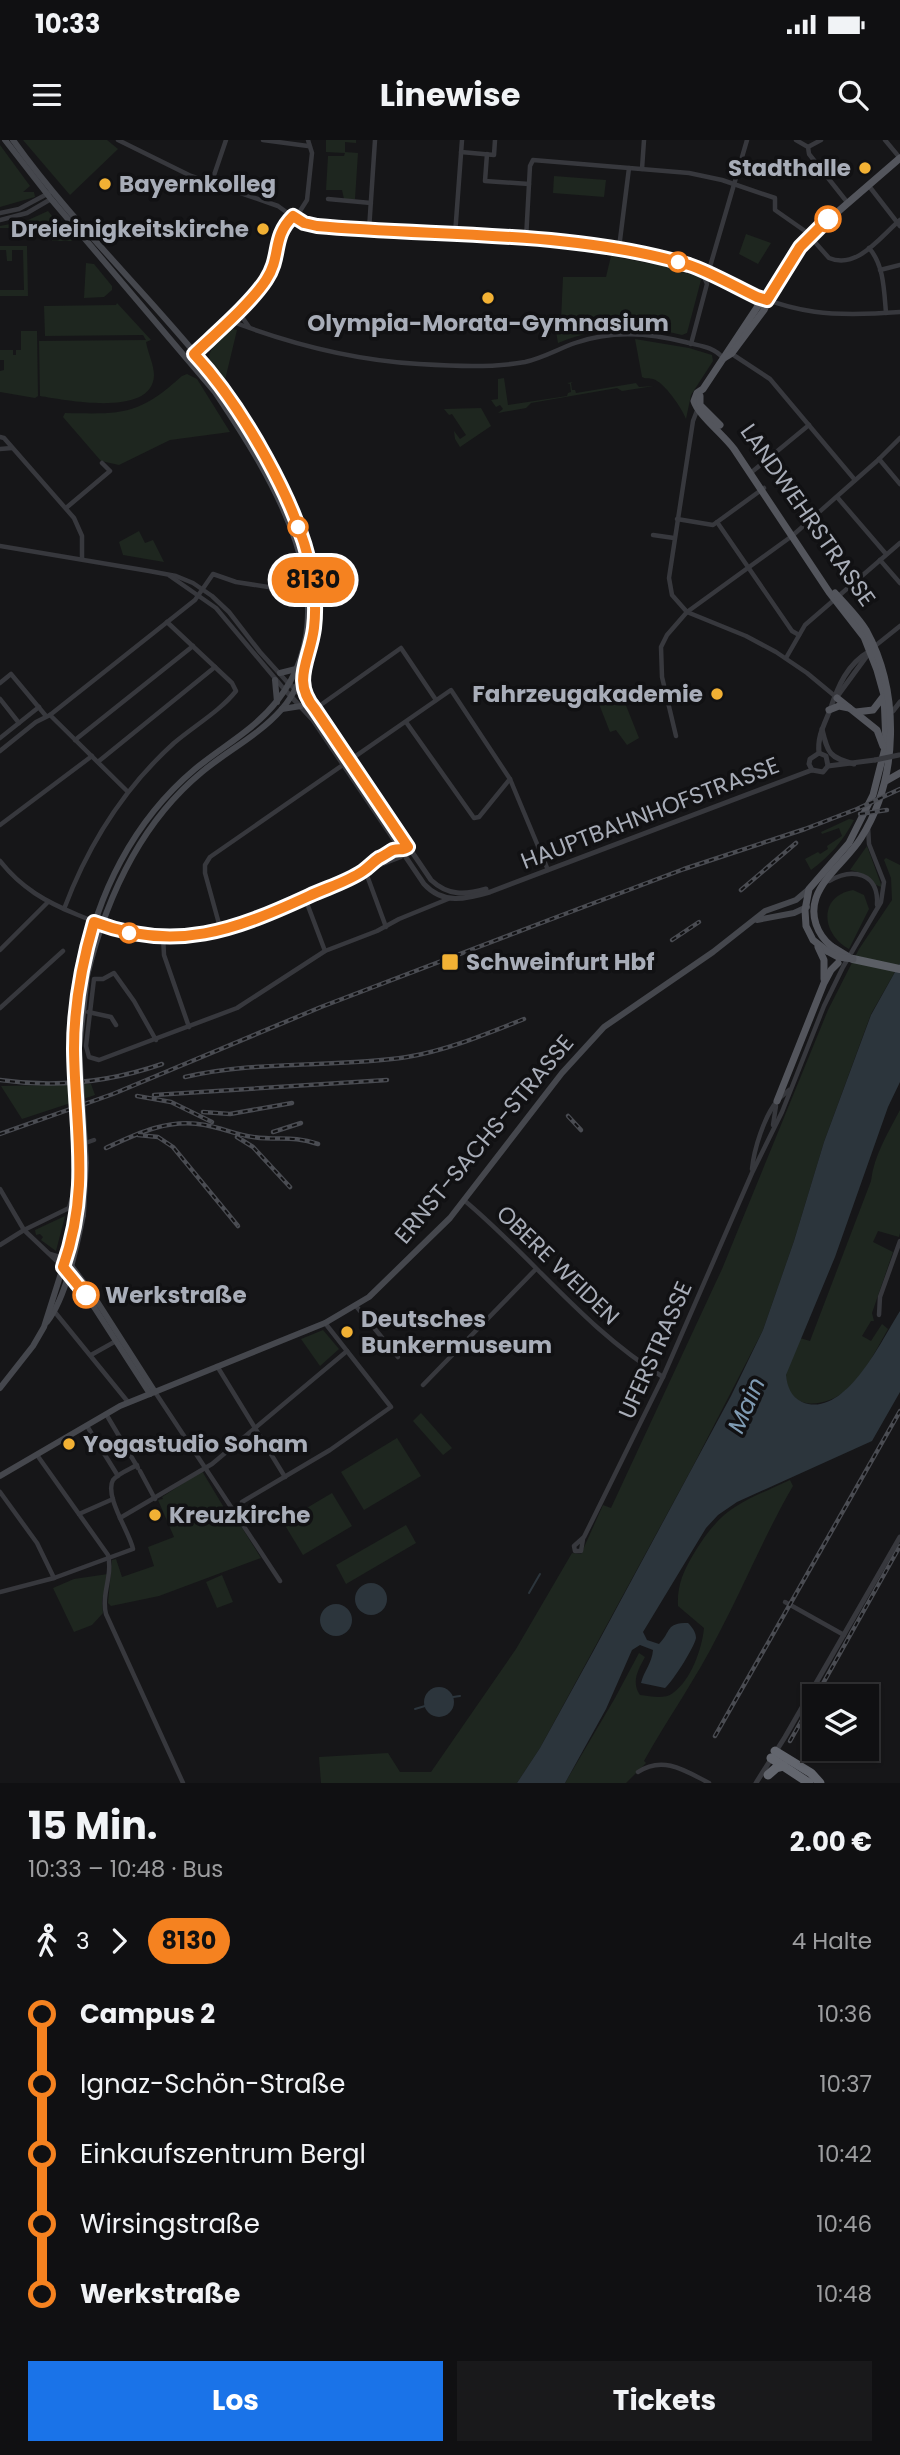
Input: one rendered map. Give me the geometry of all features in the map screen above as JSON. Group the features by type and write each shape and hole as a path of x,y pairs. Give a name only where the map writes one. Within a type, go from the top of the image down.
{"highway":[{"path":"853,959 900,969"},
{"path":"775,1756 809,1783"},
{"path":"775,1756 806,1769 820,1783"},
{"path":"766,1779 776,1768 785,1766"}],"main road":[{"path":"5,140 227,396 264,457 289,507 304,542 312,574 315,614 310,650 293,692 282,709 199,774 161,813 128,861 98,924"},
{"path":"13,140 51,194"},
{"path":"724,359 732,354 764,310 790,261 810,236 900,158"},
{"path":"698,407 695,397 754,313 767,300"},
{"path":"46,1323 68,1261 80,1215 86,1163 79,1048 81,1018 98,924 116,870 131,842 155,810 182,781 252,727 276,702 296,669 307,629 307,580 300,553 279,502 243,435 192,356"},
{"name":"LANDWEHRSTRASSE","path":"698,407 727,434 763,489"},
{"name":"LANDWEHRSTRASSE","path":"698,407 724,436 763,489 873,648 892,711 892,747 886,781 873,816"},
{"name":"LANDWEHRSTRASSE","path":"864,817 877,785 879,759 887,733 887,695 876,666 873,648"},
{"path":"276,702 278,676 296,669"},
{"path":"302,675 306,699"},
{"path":"833,702 852,710 873,710 887,695"},
{"path":"833,702 852,710 880,734 879,759"},
{"path":"282,709 301,706"},
{"path":"886,781 900,773"},
{"name":"ERNST-SACHS-STRASSE","path":"755,921 805,909 816,899 825,883 851,853 873,816"},
{"name":"ERNST-SACHS-STRASSE","path":"0,1476 128,1402 325,1323 356,1306 384,1285 464,1201 562,1073 597,1034 627,1009 703,959 765,911 799,898 845,849 864,817"},
{"path":"809,889 805,922 823,957 824,983"},
{"path":"815,923 816,899"},
{"path":"787,903 805,909 820,935 838,957 853,959"},
{"path":"790,914 805,922"},
{"path":"817,943 829,948"},
{"path":"777,1101 824,983 835,964 853,959"},
{"path":"68,1261 152,1393"},
{"path":"65,1270 152,1393"},
{"path":"0,1388 33,1346 54,1311 65,1270"},
{"path":"61,1291 70,1287 79,1288"}],"street":[{"path":"118,140 159,162 211,184 278,206 309,225 619,248 709,271 761,294 767,300"},
{"path":"211,184 226,140"},
{"path":"192,356 268,277 275,262 280,233 303,208 308,197 312,153 308,143 263,140"},
{"path":"369,230 375,140"},
{"path":"455,235 462,140"},
{"path":"461,152 494,155 495,140"},
{"path":"642,169 644,140"},
{"path":"709,271 747,140"},
{"path":"796,140 806,145 809,154 847,202"},
{"path":"806,145 821,140"},
{"path":"885,140 900,158"},
{"path":"487,154 485,181 529,184"},
{"path":"526,239 531,161 689,173 735,184 775,198 775,210 810,236 833,261 855,259 899,223 868,184"},
{"path":"619,248 629,168"},
{"path":"0,214 19,209 51,194"},
{"path":"0,220 27,213 51,194"},
{"path":"328,199 371,203"},
{"path":"869,248 880,270 886,313"},
{"path":"880,270 900,265"},
{"path":"694,266 744,291 798,310 821,314 900,312"},
{"path":"691,344 707,284 702,271"},
{"path":"707,284 717,279"},
{"path":"744,291 754,301 754,313"},
{"path":"245,303 242,316 250,329"},
{"path":"228,320 289,343 329,352 420,364 523,362 585,340 626,334 660,336 713,349 724,359"},
{"path":"732,354 770,379 855,480"},
{"path":"698,407 674,538 669,586 675,600 687,612 746,636 786,658 833,702"},
{"path":"753,471 808,425"},
{"path":"0,437 65,508 80,531 82,559"},
{"path":"676,736 664,691 661,647 667,635 687,612 793,535 900,438"},
{"path":"0,449 12,448"},
{"path":"879,459 900,484"},
{"path":"65,508 110,471 102,463"},
{"path":"677,519 713,525 763,489"},
{"path":"837,497 887,554"},
{"path":"717,522 792,631 799,635"},
{"path":"653,535 674,538"},
{"path":"786,658 805,625 900,543"},
{"path":"0,546 169,576 201,592 229,612 287,687 306,699 315,709 346,762"},
{"path":"880,560 900,583"},
{"path":"0,751 167,622 201,592 212,574 236,582 281,589"},
{"path":"701,602 701,618"},
{"path":"64,909 88,852 127,791 144,771 174,744 234,695 236,688 167,622"},
{"path":"828,766 826,756 819,753 818,743 839,684 853,665 900,625"},
{"path":"75,740 192,646"},
{"path":"315,709 401,648 436,700"},
{"path":"833,702 873,648"},
{"path":"860,665 867,663 876,666"},
{"path":"99,761 215,667"},
{"path":"0,683 11,674 39,707 99,761 127,791"},
{"path":"221,931 205,873 205,865 210,857 451,690 510,779 548,870"},
{"path":"293,692 366,791 405,849 426,887 448,899"},
{"path":"887,695 900,700 892,711"},
{"path":"0,699 19,723"},
{"path":"0,738 39,707"},
{"path":"406,722 475,819 510,779"},
{"path":"822,729 830,753 839,760 854,764"},
{"name":"HAUPTBAHNHOFSTRASSE","path":"812,770 810,759 819,753"},
{"name":"HAUPTBAHNHOFSTRASSE","path":"448,899 469,897 548,870 812,770 823,772 828,766 854,764 899,754"},
{"path":"0,825 92,756"},
{"name":"UFERSTRASSE","path":"583,1539 663,1377 752,1173 779,1120 824,1006 843,967 883,899 885,886 869,844 869,825"},
{"path":"0,861 24,886 48,902 98,924 131,933 184,936 221,931 257,919 365,870 401,858 405,849"},
{"path":"365,870 392,851 405,849"},
{"name":"HAUPTBAHNHOFSTRASSE","path":"405,849 428,876 447,891 464,894 500,887"},
{"path":"365,870 386,927"},
{"path":"825,883 845,873 863,875 877,893 875,913"},
{"path":"305,898 325,951"},
{"path":"156,1040 114,973 103,979 88,976 86,1046 92,1059 103,1059 156,1040 247,1003 325,951 448,899"},
{"path":"0,950 48,902"},
{"path":"163,936 164,955 189,1027"},
{"path":"0,1008 63,951"},
{"path":"88,1012 111,1017 116,1025"},
{"name":"UFERSTRASSE","path":"752,1173 761,1136 777,1101 793,1084"},
{"name":"UFERSTRASSE","path":"773,1129 777,1101"},
{"path":"0,1245 69,1208 74,1191 77,1146 94,1140"},
{"path":"0,1189 24,1230 65,1270"},
{"name":"OBERE WEIDEN","path":"464,1201 613,1342 663,1377"},
{"path":"879,1315 880,1297 900,1241"},
{"path":"49,1254 68,1261"},
{"path":"423,1385 536,1269"},
{"path":"356,1306 398,1357"},
{"path":"54,1311 128,1402"},
{"path":"243,1502 341,1443 391,1407 325,1323"},
{"path":"91,1355 116,1341"},
{"path":"120,1518 205,1468 347,1351"},
{"path":"217,1365 285,1477"},
{"path":"152,1393 280,1581"},
{"path":"106,1414 155,1499"},
{"path":"87,1426 118,1476"},
{"path":"37,1455 108,1558 110,1573 106,1614 183,1783"},
{"path":"0,1592 54,1578 133,1549 113,1499 112,1484 118,1476 138,1468"},
{"path":"0,1492 37,1543 54,1578"},
{"path":"79,1514 113,1499"},
{"path":"766,1779 785,1737 900,1536"},
{"path":"785,1602 844,1636"},
{"path":"756,1783 775,1756"},
{"path":"639,1772 656,1765 671,1765 709,1783"}],"shaded area":[{"path":"23,140 107,140 118,149 70,195"},
{"path":"326,140 356,140 356,143 345,142 345,152 358,153 355,199 344,199 342,190 326,190 328,156 344,156 345,153 326,152"},
{"path":"0,145 30,186 23,192 34,192 35,197 0,207"},
{"path":"554,176 606,180 604,197 553,193"},
{"path":"48,211 72,241 52,241 52,228 0,228 26,221"},
{"path":"746,234 771,243 758,264 739,254"},
{"path":"0,246 27,246 28,296 0,296 0,290 24,290 23,250 12,250 12,261 7,261 6,250 0,250"},
{"path":"611,256 663,266 699,277 701,280 687,333 682,335 650,329 619,328 589,333 558,343 555,326 561,320 563,277 606,277"},
{"path":"86,263 94,264 112,286 112,290 104,297 84,298"},
{"path":"117,303 151,340 146,342 154,371 150,388 139,397 124,402 87,402 40,396 39,341 146,340 143,335 45,336 44,306"},
{"path":"233,329 237,330 225,380 212,365 209,357 219,340"},
{"path":"21,331 37,331 38,396 35,398 0,392 0,371 4,370 4,360 0,360 0,350 13,350 13,355 16,355 16,350 21,350"},
{"path":"635,339 689,348 712,355 713,361 691,395 686,419 677,402 662,385 653,379 642,377"},
{"path":"187,374 197,379 230,432 170,440 119,465 101,461 63,417 65,413 115,412 141,406"},
{"path":"504,378 508,405 567,396 571,392 570,384 567,383 573,382 572,390 576,393 636,383 639,387 654,386 622,391 617,388 531,403 526,408 498,413 503,409 500,405 496,407 491,400 498,399 498,379"},
{"path":"481,408 491,426 460,447 454,431 460,439 466,435 452,414 449,415 444,409"},
{"path":"139,531 145,543 153,540 164,562 123,555 119,542"},
{"path":"621,693 639,738 627,745 616,730 610,732 599,704 602,700"},
{"path":"849,819 854,820 841,841 811,870 805,859 818,852 820,854 842,836 839,828 822,834 821,832"},
{"path":"867,846 882,887 850,870"},
{"path":"886,858 900,865 900,963 871,1014 824,1142 763,1330 692,1468 540,1748 517,1783 321,1783 319,1757 388,1753 400,1772 431,1772 516,1649 572,1553 581,1554 603,1505 611,1508 722,1269 828,1010 859,949 892,900 891,878 884,860"},
{"path":"853,890 864,895 869,909 849,949 833,934 827,916 834,900"},
{"path":"91,1084 95,1095 22,1119 1,1086"},
{"path":"900,1110 900,1233 899,1237 878,1231 873,1242 893,1252 872,1313 874,1321 871,1321 862,1336 871,1341 882,1324 888,1329 864,1370 845,1391 828,1401 801,1402 789,1390 786,1374 789,1363 800,1338 810,1341 871,1181 878,1153"},
{"path":"65,1216 56,1251 41,1240 43,1237 40,1234 36,1235 35,1230"},
{"path":"323,1330 339,1349 320,1366 301,1339"},
{"path":"421,1413 452,1448 443,1455 413,1421"},
{"path":"397,1438 421,1476 364,1510 341,1472"},
{"path":"202,1471 229,1516 234,1515 261,1558 159,1596 111,1606 108,1603 112,1560 116,1559 122,1577 154,1566 148,1547 174,1537 158,1500"},
{"path":"790,1480 793,1486 728,1616 701,1667 644,1761 646,1763 626,1783 565,1783 639,1653 645,1657 636,1681 640,1695 669,1695 685,1680 698,1654 704,1628 678,1606 680,1586 689,1561 703,1539 724,1516 745,1501"},
{"path":"332,1493 352,1526 303,1555 283,1522"},
{"path":"406,1525 416,1543 346,1584 336,1565"},
{"path":"108,1574 102,1601 103,1613 92,1625 74,1632 53,1588 74,1579"},
{"path":"222,1575 233,1602 217,1608 206,1582"}],"water":[{"name":"Main","path":"900,963 900,1082 888,1107 835,1257 786,1375 790,1391 802,1402 818,1404 833,1399 847,1389 860,1374 900,1311 900,1392 872,1441 737,1502 718,1515 706,1528 643,1632 647,1640 659,1644 676,1624 688,1623 694,1630 694,1643 673,1679 665,1688 641,1683 653,1650 640,1645 632,1650 606,1709 565,1783 517,1783 540,1748 594,1650 731,1396 763,1330 824,1142 871,1015"},
{"path":"371,1583 382,1588 387,1599 382,1610 371,1615 360,1610 355,1599 360,1588"},
{"path":"336,1604 347,1609 352,1620 347,1631 336,1636 325,1631 320,1620 325,1609"},
{"path":"439,1687 445,1688 453,1696 453,1708 445,1716 439,1717 433,1716 425,1708 424,1702 425,1696 433,1688"}],"waterway":[{"path":"529,1593 540,1574"},
{"path":"453,1697 460,1696"},
{"path":"415,1709 425,1706"}],"railway":[{"path":"0,1134 113,1094 321,1007 684,869 805,829 900,789"},
{"path":"860,814 887,810"},
{"path":"741,890 796,843"},
{"path":"672,940 699,922"},
{"path":"185,1077 240,1068 407,1057 452,1046 524,1019"},
{"path":"0,1080 82,1082 162,1064"},
{"path":"154,1095 387,1080"},
{"path":"137,1096 171,1102 212,1122"},
{"path":"203,1112 230,1114 292,1103"},
{"path":"568,1116 581,1130"},
{"path":"106,1148 166,1125 192,1123 241,1135 318,1144"},
{"path":"273,1132 301,1123"},
{"path":"138,1135 158,1137 173,1147 238,1226"},
{"path":"237,1137 253,1147 290,1187"},
{"path":"715,1736 900,1411"},
{"path":"823,1684 900,1546"},
{"path":"790,1741 802,1720"}],"bus line":[{"name":"8130","path":"86,1295 63,1267 79,1199 81,1163 74,1048 82,973 94,922 145,935 184,936 231,929 365,870 392,851 402,851 408,847 306,699 302,675 312,639 315,598 304,542 281,489 244,422 204,364 194,354 266,280 275,262 282,228 293,216 300,222 317,226 519,238 628,250 694,266 767,300 800,247 828,219"}],"place":[{"name":"Stadthalle","path":"865,168"},
{"name":"Bayernkolleg","path":"105,184"},
{"name":"Dreieinigkeitskirche","path":"263,229"},
{"name":"Olympia-Morata-Gymnasium","path":"488,298"},
{"name":"Fahrzeugakademie","path":"717,694"},
{"name":"Schweinfurt Hbf","path":"450,962"},
{"name":"Werkstraße","path":"86,1295"},
{"name":"Deutsches Bunkermuseum","path":"347,1332"},
{"name":"Yogastudio Soham","path":"69,1444"},
{"name":"Kreuzkirche","path":"155,1515"}]}
